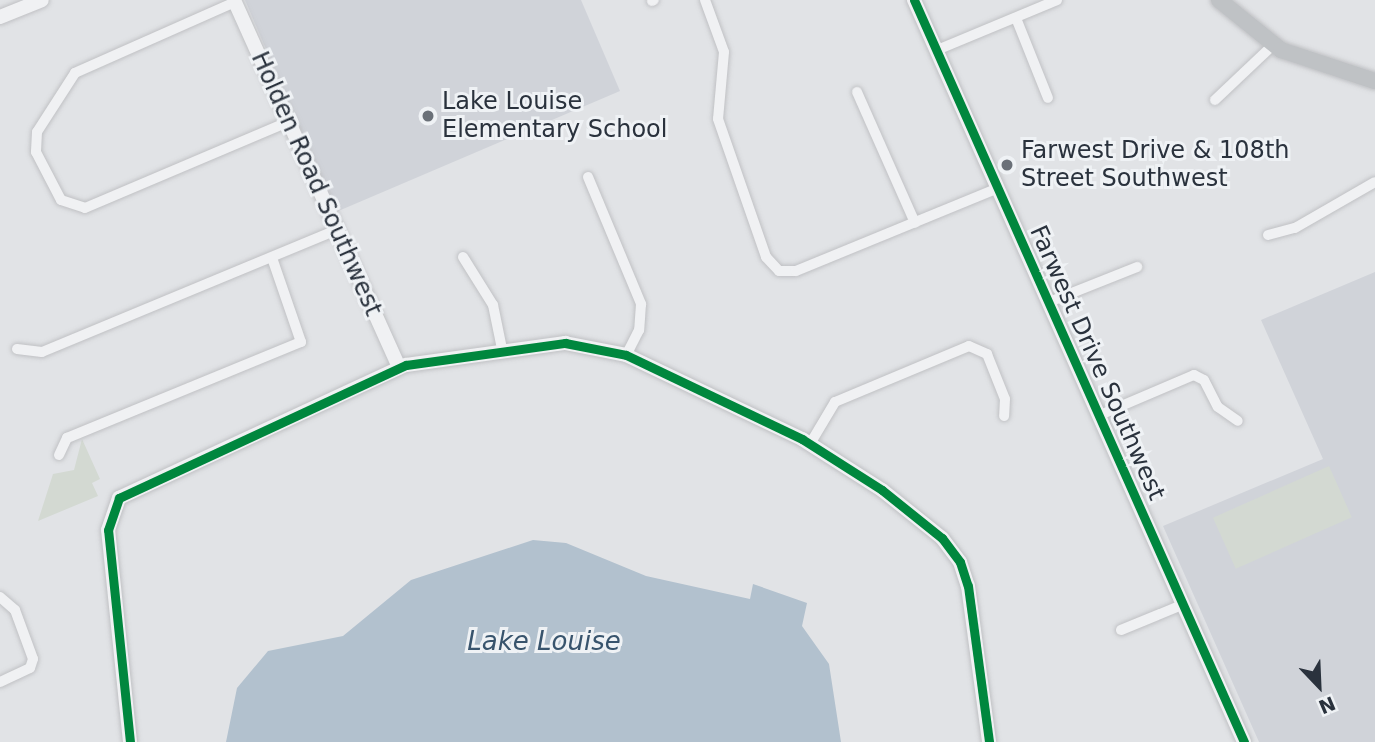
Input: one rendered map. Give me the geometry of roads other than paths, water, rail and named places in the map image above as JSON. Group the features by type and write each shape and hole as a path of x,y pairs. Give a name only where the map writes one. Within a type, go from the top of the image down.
{"main road":[{"path":"1219,0 1274,44 1375,81"}],"street":[{"path":"0,17 42,0"},
{"path":"705,0 724,52 718,119 766,257 779,271 796,271 998,188"},
{"name":"Farwest Drive Southwest","path":"914,0 1100,415 1239,740"},
{"path":"937,50 1057,0"},
{"path":"234,1 75,74 35,139 46,174 70,208 108,200 288,122"},
{"name":"Holden Road Southwest","path":"234,1 399,368"},
{"path":"1016,18 1048,98"},
{"path":"1215,100 1274,44"},
{"path":"857,92 915,222"},
{"path":"588,177 640,304 639,330 626,355"},
{"path":"1268,235 1295,228 1375,183"},
{"path":"17,349 42,352 337,230"},
{"path":"463,257 493,305 502,349"},
{"path":"58,455 67,438 297,345 303,336 272,258"},
{"path":"1049,302 1137,267"},
{"path":"130,742 108,530 114,503 140,485 399,368 502,349 581,343 626,355 810,444 917,517 960,562 989,742"},
{"path":"810,444 835,402 962,347 980,348 1005,399 1004,416"},
{"path":"1100,415 1194,375 1238,421"},
{"path":"0,597 15,610 33,655 30,668 0,682"},
{"path":"1121,630 1182,605"}],"water":[{"name":"Lake Louise","path":"533,540 566,543 646,576 750,599 753,584 807,603 802,626 829,664 841,742 226,742 237,688 268,651 343,636 411,580"}],"place":[{"name":"Lake Louise Elementary School","path":"428,116"},
{"name":"Farwest Drive & 108th Street Southwest","path":"1007,165"}]}
